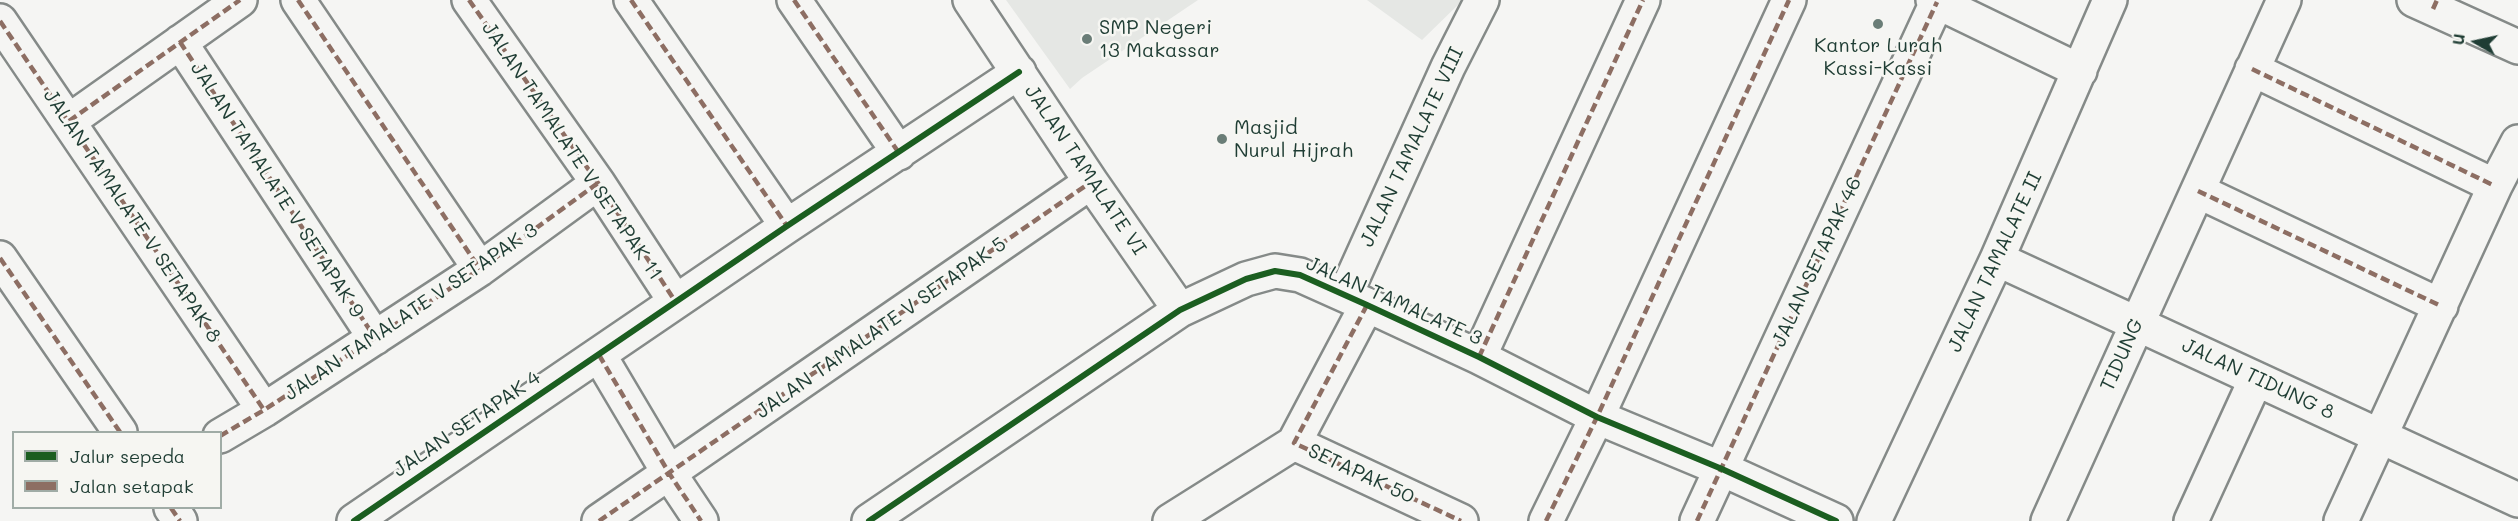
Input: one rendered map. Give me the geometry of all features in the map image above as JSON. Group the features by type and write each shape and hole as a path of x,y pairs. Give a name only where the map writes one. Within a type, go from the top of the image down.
{"street":[{"path":"69,121 240,0"},
{"path":"298,0 480,269"},
{"name":"JALAN TAMALATE V SETAPAK 11","path":"469,0 598,183 675,301"},
{"path":"631,0 787,226"},
{"path":"794,0 899,153"},
{"name":"JALAN TAMALATE VI","path":"970,0 1091,182 1180,310"},
{"name":"JALAN TAMALATE VIII","path":"1294,443 1356,300 1448,67 1482,0"},
{"path":"1479,357 1643,0"},
{"path":"1546,521 1597,417 1789,0"},
{"name":"JALAN TAMALATE II","path":"1874,521 1997,259 2110,0"},
{"name":"TIDUNG","path":"2048,521 2284,0"},
{"path":"1935,1 2080,70"},
{"name":"JALAN SETAPAK 46","path":"1697,521 1935,1"},
{"path":"2428,3 2518,47"},
{"name":"JALAN TAMALATE V SETAPAK 8","path":"0,21 264,410"},
{"name":"JALAN TAMALATE V SETAPAK 9","path":"180,42 375,338"},
{"path":"2252,69 2509,167 2441,306 2341,521"},
{"name":"JALAN SETAPAK 4","path":"354,521 675,301 1019,72"},
{"name":"JALAN TAMALATE V SETAPAK 5","path":"599,521 1091,182"},
{"name":"JALAN TAMALATE V SETAPAK 3","path":"222,435 264,410 480,269 598,183"},
{"path":"2198,191 2441,306"},
{"path":"0,258 119,431"},
{"name":"JALAN TIDUNG 8","path":"1997,259 2381,436 2511,499"},
{"name":"JALAN TAMALATE 3","path":"869,521 1180,310 1246,279 1275,271 1300,275 1479,357 1597,417 1722,469 1836,521"},
{"path":"599,355 669,473 701,521"},
{"path":"2191,521 2256,379"},
{"path":"1170,521 1294,443"},
{"name":"SETAPAK 50","path":"1294,443 1461,521"}],"shaded area":[{"name":"SMP Negeri 13 Makassar","path":"1006,0 1198,0 1082,78 1070,89"},
{"path":"1367,0 1463,0 1422,40"}],"marked path":[{"path":"69,121 240,0"},
{"path":"298,0 480,269"},
{"path":"469,0 598,183 675,301"},
{"path":"631,0 787,226"},
{"path":"794,0 899,153"},
{"path":"1479,357 1643,0"},
{"path":"1546,521 1597,417 1789,0"},
{"path":"2433,9 2437,0"},
{"path":"1697,521 1937,2"},
{"path":"0,21 264,410"},
{"path":"180,42 375,338"},
{"path":"2252,69 2495,186"},
{"path":"599,521 1091,182"},
{"path":"222,435 264,410 480,269 598,183"},
{"path":"2198,191 2441,306"},
{"path":"0,258 119,431"},
{"path":"1367,305 1294,443 1461,521"},
{"path":"599,355 669,473 701,521"},
{"path":"172,509 180,521"}],"cycle path":[{"path":"354,521 787,226 1019,72"},
{"path":"869,521 1180,310 1246,279 1275,271 1300,275 1479,357 1597,417 1722,469 1836,521"}],"place":[{"name":"Kantor Lurah Kassi-Kassi","path":"1878,24"},
{"name":"SMP Negeri 13 Makassar","path":"1087,39"},
{"name":"Masjid Nurul Hijrah","path":"1222,139"}]}
